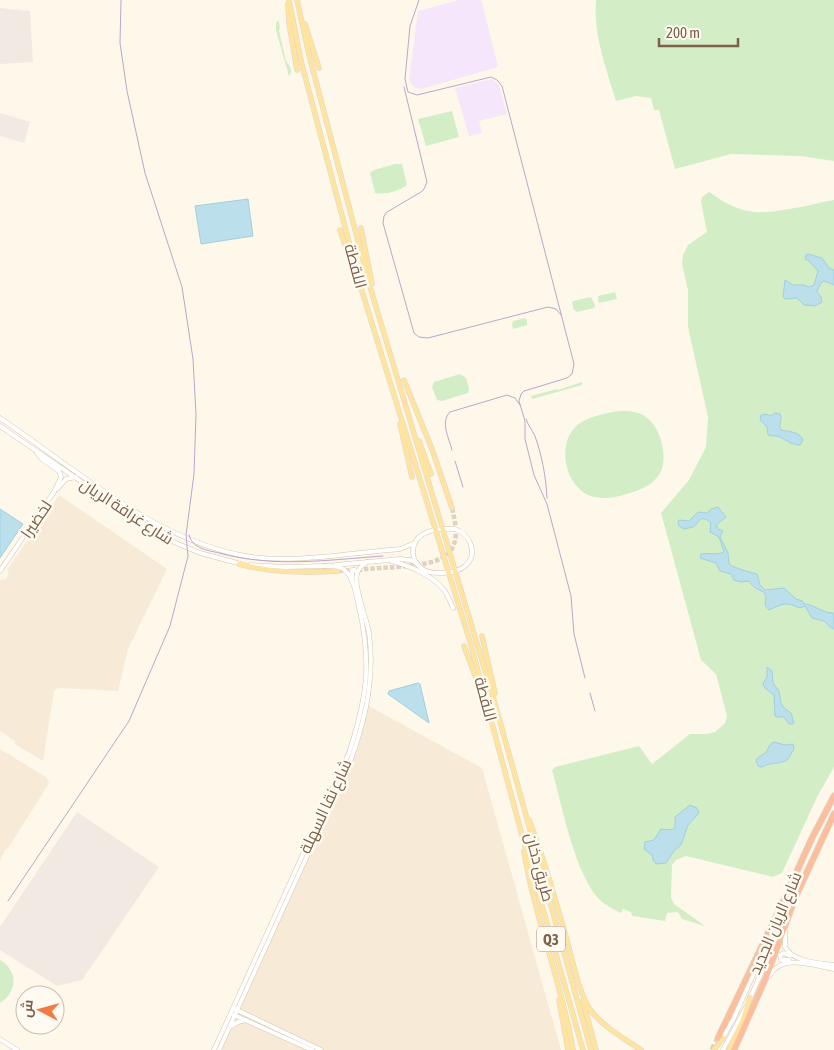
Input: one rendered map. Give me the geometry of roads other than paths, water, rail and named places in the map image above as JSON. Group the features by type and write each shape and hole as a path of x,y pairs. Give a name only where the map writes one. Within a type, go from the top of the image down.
{"highway":[{"name":"شارع الريان الجديد","path":"720,1038 812,838 834,796"},
{"name":"شارع الريان الجديد","path":"795,898 834,814"},
{"path":"734,1050 760,992 795,898"}],"main road":[{"path":"288,0 289,23 297,70"},
{"name":"اللقطة","path":"288,0 301,61 362,291 436,530 486,701 520,828"},
{"name":"اللقطة","path":"297,0 355,234 377,313 496,707 522,800"},
{"path":"299,10 319,68"},
{"path":"361,228 377,313"},
{"path":"340,230 356,279 362,291"},
{"path":"397,378 431,474"},
{"path":"404,380 438,465 452,508"},
{"path":"390,381 412,477"},
{"name":"شارع غرافة الريان","path":"0,418 146,519 166,530 208,546 241,555 288,558 400,549 415,543"},
{"name":"شارع غرافة الريان","path":"0,426 162,536 198,553 239,564 286,567 324,566 405,559 416,564"},
{"path":"34,449 42,459 59,471 60,475 66,476 66,479 76,478"},
{"name":"لخضيرا","path":"0,571 54,492 60,480 60,475"},
{"name":"لخضيرا","path":"54,492 66,479"},
{"path":"442,529 460,530 470,540 472,551 469,562 455,571 428,572 416,564 413,554 415,543 422,534 442,529"},
{"path":"389,560 402,564 436,583 444,590 452,608"},
{"path":"355,588 351,572 353,570 357,573 367,562"},
{"path":"239,564 261,570 338,571"},
{"name":"شارع نقا السهلة","path":"219,1050 234,1012 349,754 358,724 365,690 367,664 364,633 355,588 343,569 324,566"},
{"name":"شارع نقا السهلة","path":"214,1050 246,990 352,757 364,719 371,680 371,654 366,621 357,585 357,573"},
{"path":"482,636 494,689 496,707"},
{"path":"464,646 486,701"},
{"path":"522,800 543,853 596,1050"},
{"name":"طريق دخان","path":"522,800 591,1050"},
{"path":"520,828 531,888 573,1050"},
{"name":"طريق دخان","path":"520,828 583,1050"},
{"name":"شارع الريان الجديد","path":"723,1050 750,997 795,898"},
{"path":"786,924 785,946 790,953 800,961 834,969"},
{"path":"760,992 772,971 784,963 800,961 834,965"},
{"path":"553,969 568,1050"},
{"path":"576,975 587,1004 593,1014 602,1023 641,1050"},
{"path":"245,1014 242,1006 247,993 246,990"},
{"path":"729,1050 743,1020 750,997"},
{"path":"234,1012 245,1014 312,1050"},
{"path":"234,1012 246,1020 321,1050"},
{"path":"228,1031 235,1023 246,1020"},
{"path":"715,1050 720,1038"},
{"path":"0,1039 17,1050"},
{"path":"295,1040 306,1039"},
{"path":"295,1040 301,1048"}],"water":[{"path":"248,199 253,236 201,244 195,206"},
{"path":"808,254 822,258 829,268 834,270 834,285 824,281 821,283 817,291 822,302 815,306 804,305 797,298 785,299 783,297 785,280 793,285 809,287 814,285 818,271 805,259"},
{"path":"775,413 781,416 781,430 794,432 799,435 803,440 800,445 792,444 779,436 768,435 767,427 760,420 761,415 771,416"},
{"path":"718,507 726,517 716,525 718,529 723,531 720,537 728,553 729,564 757,574 760,585 765,590 784,588 804,604 834,613 834,629 824,621 812,618 805,606 800,608 784,604 769,610 765,605 766,597 764,592 755,588 748,581 734,580 731,574 720,571 716,563 700,558 701,554 724,552 719,537 710,532 711,523 702,519 693,527 684,529 679,526 678,522 679,520 689,521 698,512 707,513 711,509"},
{"path":"0,509 23,524 0,558"},
{"path":"767,667 772,671 773,683 779,691 781,703 791,713 794,723 792,724 789,724 784,717 775,716 774,695 763,684 767,677"},
{"path":"420,684 429,723 388,694 389,691"},
{"path":"774,742 785,745 793,744 794,749 788,759 782,762 762,767 758,766 756,760"},
{"path":"690,805 697,808 699,813 688,825 681,845 674,851 666,863 656,864 652,855 644,849 645,842 654,840 661,829 670,830 675,828 675,817"}],"tunnel":[{"path":"338,571 412,565 426,563 446,556 452,548 455,539 452,508"},
{"path":"712,1050 718,1038"}],"tram line":[{"path":"8,901 129,721 170,626 188,556 186,535 194,474 196,414 193,359 182,287 145,173 127,91 120,43 121,0"},
{"path":"419,0 410,26 405,79 408,92 417,95 491,77 502,86 574,364 572,374 567,378 524,391 519,401 525,421 525,439 534,475 547,504 571,596 574,634 585,678"},
{"path":"404,87 427,182 421,192 387,212 383,223 414,333 419,337 428,338 548,307 556,309 561,315"},
{"path":"452,450 445,425 450,412 507,395 515,398 520,405"},
{"path":"526,419 540,451 545,474 547,498"},
{"path":"455,461 463,487"},
{"path":"189,535 197,546 205,550 240,558 301,562 383,556"},
{"path":"590,693 595,711"}]}
